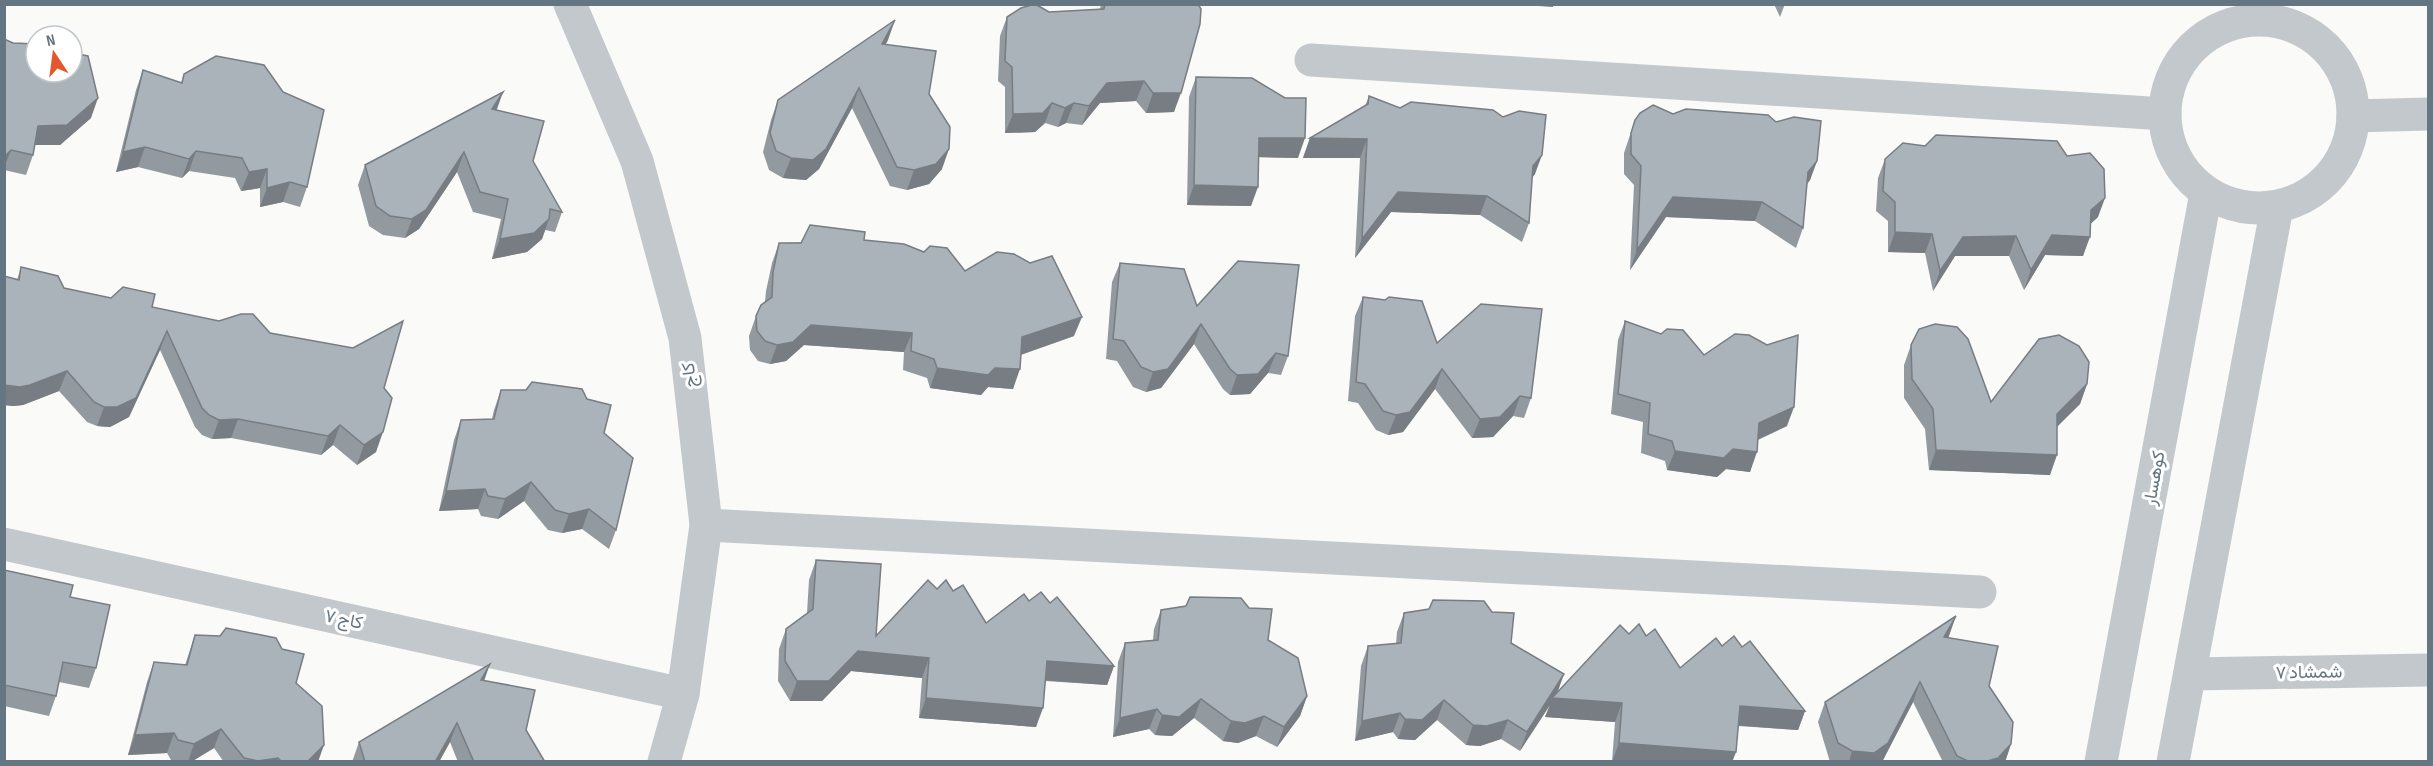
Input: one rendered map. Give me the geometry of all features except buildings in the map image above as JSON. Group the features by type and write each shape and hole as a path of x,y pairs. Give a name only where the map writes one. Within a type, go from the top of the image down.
{"street":[{"name":"کاج","path":"570,4 637,160 685,339 706,525 683,694 664,762"},
{"path":"2279,12 2312,34 2339,61 2353,96 2353,132 2339,167 2312,193 2277,207 2240,207 2206,193 2180,167 2166,133 2165,96 2179,62 2205,35 2240,21 2279,12"},
{"path":"1311,60 2165,114"},
{"path":"2353,116 2428,114"},
{"name":"کوهسار","path":"2101,762 2206,193"},
{"path":"2173,762 2277,207"},
{"path":"706,525 1980,592"},
{"name":"کاج ۷","path":"4,544 683,694"},
{"name":"شمشاد ۷","path":"2190,674 2428,670"}]}
